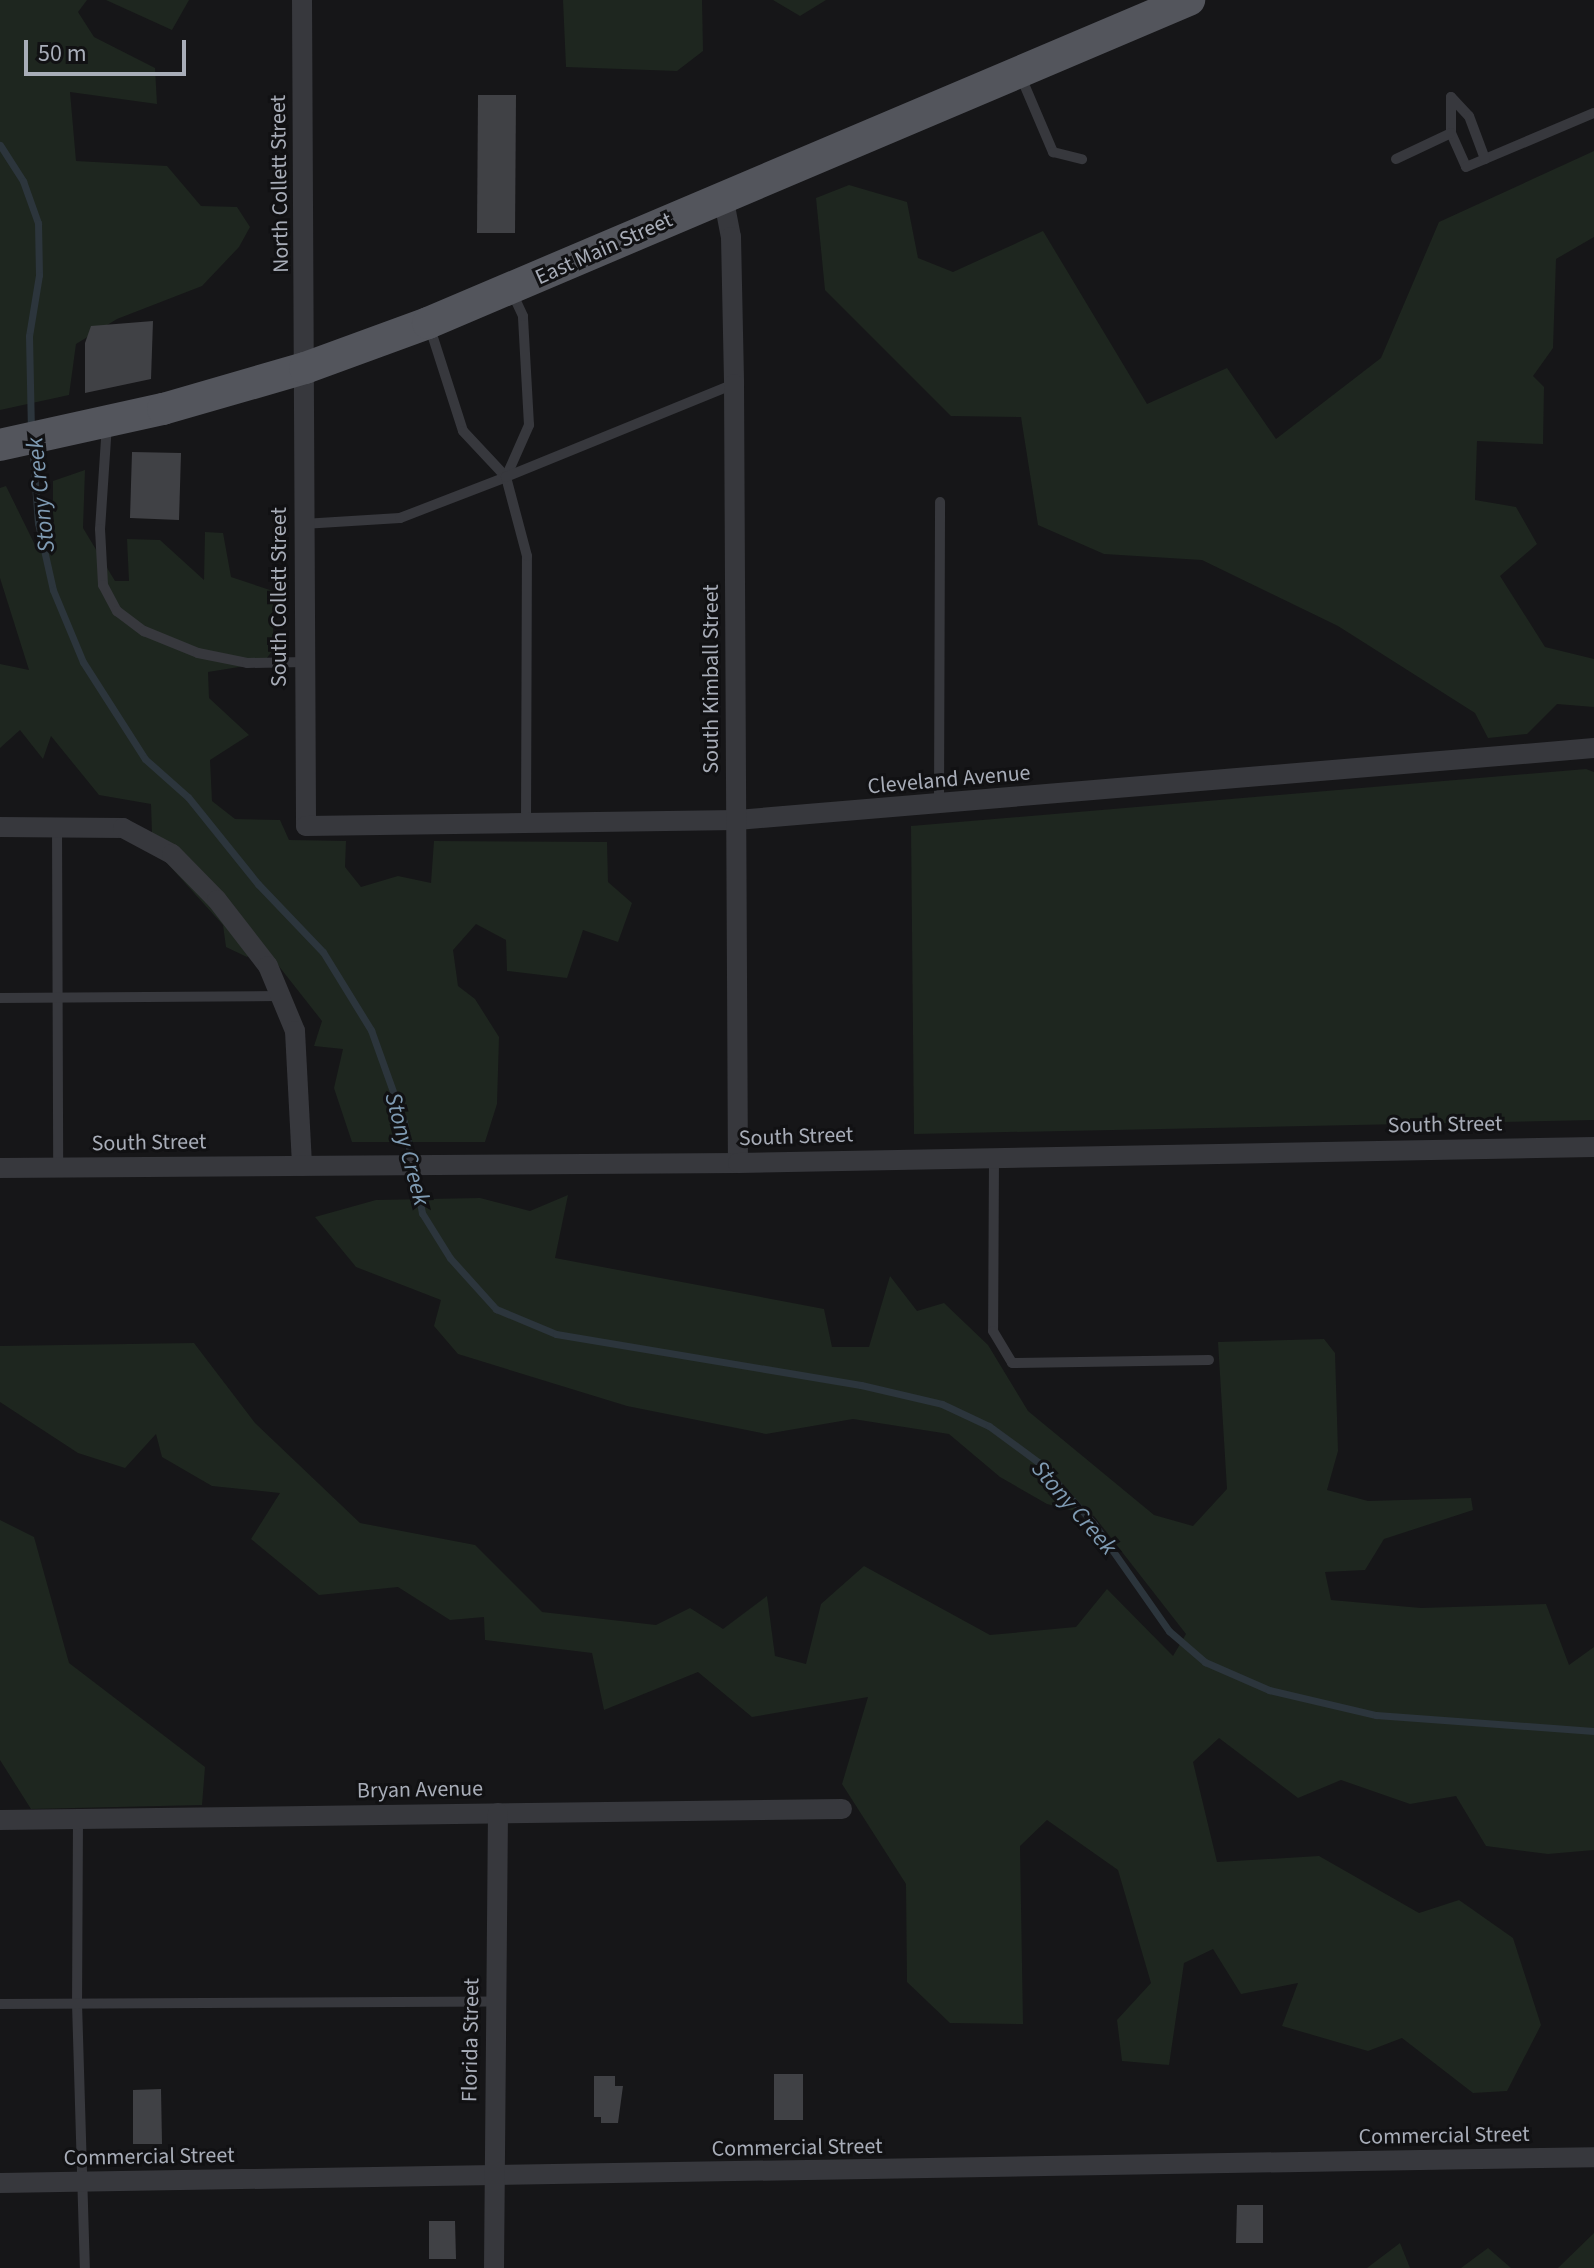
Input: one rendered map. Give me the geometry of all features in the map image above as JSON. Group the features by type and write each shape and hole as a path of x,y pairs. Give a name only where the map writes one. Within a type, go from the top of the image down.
{"main road":[{"name":"East Main Street","path":"0,445 107,422 305,368 428,323 1189,0"}],"street":[{"name":"North Collett Street","path":"302,0 305,368"},
{"name":"South Kimball Street","path":"723,196 731,237 734,384 738,1163"},
{"name":"South Collett Street","path":"305,368 306,826"},
{"name":"Cleveland Avenue","path":"306,826 526,826 737,820 1594,748"},
{"path":"0,827 123,828 172,854 217,900 268,966 295,1031 302,1166"},
{"name":"South Street","path":"0,1168 738,1163 1594,1147"},
{"name":"Bryan Avenue","path":"0,1820 842,1809"},
{"name":"Florida Street","path":"494,2268 498,1813"},
{"name":"Commercial Street","path":"0,2183 493,2178 1594,2157"}],"lane":[{"path":"1019,71 1053,152 1082,159"},
{"path":"1485,159 1469,116 1451,97 1451,133 1466,167 1485,159 1594,113"},
{"path":"1396,159 1451,133"},
{"path":"506,477 529,425 523,316 511,290"},
{"path":"428,323 463,431 506,477 527,556 526,826"},
{"path":"303,524 400,518 734,384"},
{"path":"107,422 100,529 103,585 117,611 144,631 198,653 247,663 305,662"},
{"path":"939,805 940,502"},
{"path":"57,826 60,998 58,1168"},
{"path":"0,998 282,996"},
{"path":"994,1156 993,1331 1012,1363 1209,1360"},
{"path":"78,1819 77,2003 85,2268"},
{"path":"0,2004 495,2001"}],"shaded area":[{"path":"0,0 87,0 78,12 94,37 155,68 157,104 70,92 76,161 167,166 201,206 237,207 250,227 239,247 202,286 117,319 76,344 69,395 0,410"},
{"path":"106,0 189,0 172,30"},
{"path":"563,0 702,0 703,51 677,71 566,67"},
{"path":"773,0 826,0 800,16"},
{"path":"1594,151 1594,237 1556,259 1553,348 1533,376 1544,387 1543,444 1477,441 1475,500 1516,507 1537,544 1500,576 1545,647 1594,659 1594,707 1557,704 1527,734 1488,738 1475,713 1338,626 1202,560 1104,554 1038,525 1021,417 951,416 825,290 816,198 849,185 907,202 918,258 953,272 1043,231 1147,404 1227,368 1276,439 1381,358 1439,222"},
{"path":"85,470 83,528 115,581 129,581 127,539 160,540 204,580 205,532 223,533 231,577 273,591 273,650 263,663 208,672 209,698 249,735 210,760 212,801 235,819 280,820 289,840 346,841 345,867 361,887 398,876 431,883 434,841 607,842 608,882 632,903 618,942 583,930 567,978 507,971 506,940 476,924 453,950 458,986 475,999 499,1037 497,1104 485,1142 352,1142 334,1088 343,1049 314,1046 322,1021 263,946 247,957 226,947 223,925 167,863 152,834 151,804 99,795 51,736 43,759 20,730 0,748 0,664 29,670 0,578 0,488 6,486 35,545 53,539 53,481"},
{"path":"1586,769 1594,772 1594,1120 914,1134 911,826"},
{"path":"568,1195 555,1258 824,1309 832,1347 869,1347 890,1276 917,1311 944,1303 988,1345 1028,1411 1154,1515 1193,1526 1227,1489 1218,1342 1324,1339 1335,1353 1338,1451 1327,1490 1368,1501 1471,1498 1473,1510 1384,1539 1365,1570 1325,1572 1331,1600 1421,1608 1546,1604 1569,1665 1594,1647 1594,1850 1548,1854 1486,1846 1456,1796 1410,1804 1341,1780 1298,1798 1219,1738 1193,1762 1217,1862 1319,1856 1419,1913 1459,1900 1513,1938 1541,2025 1507,2091 1473,2093 1402,2038 1368,2051 1282,2026 1298,1983 1241,1994 1213,1949 1184,1963 1169,2065 1122,2061 1117,2020 1151,1983 1118,1870 1047,1820 1020,1846 1023,2024 950,2023 907,1982 906,1884 842,1784 868,1697 752,1717 698,1672 604,1710 592,1653 485,1640 484,1617 450,1620 398,1587 319,1595 251,1539 280,1493 212,1486 162,1457 156,1434 125,1468 78,1453 0,1402 0,1346 194,1343 255,1423 360,1523 475,1545 542,1612 656,1625 690,1608 723,1629 767,1596 775,1656 806,1664 821,1604 864,1566 990,1635 1076,1627 1107,1589 1173,1656 1186,1634 1094,1516 1047,1504 1000,1477 949,1434 853,1419 766,1434 627,1406 458,1354 434,1326 441,1300 356,1267 315,1217 376,1200 480,1198 530,1211"},
{"path":"0,1520 34,1537 69,1663 205,1767 202,1805 31,1809 0,1760"},
{"path":"1594,2233 1594,2268 1558,2268"},
{"path":"1400,2243 1410,2268 1367,2268"},
{"path":"1488,2248 1511,2268 1461,2268"}],"building":[{"path":"478,95 516,95 515,233 477,233"},
{"path":"153,321 151,379 85,393 85,343 91,326"},
{"path":"132,452 181,453 179,520 130,518"},
{"path":"774,2074 803,2074 803,2120 774,2120"},
{"path":"594,2076 615,2076 615,2086 623,2086 618,2123 601,2123 601,2117 594,2117"},
{"path":"161,2089 162,2144 133,2144 133,2090"},
{"path":"1237,2205 1263,2205 1263,2243 1236,2243"},
{"path":"429,2221 455,2221 456,2259 429,2259"}],"waterway":[{"name":"Stony Creek","path":"0,145 23,181 38,223 39,275 29,336 31,428"},
{"name":"Stony Creek","path":"32,444 38,523 53,590 83,662 145,759 188,797 258,884 323,952 371,1030 404,1122 422,1213 450,1258 496,1309 556,1334 861,1385 942,1404 989,1426 1038,1462 1094,1524 1169,1631 1205,1662 1269,1690 1376,1715 1594,1731"}]}
